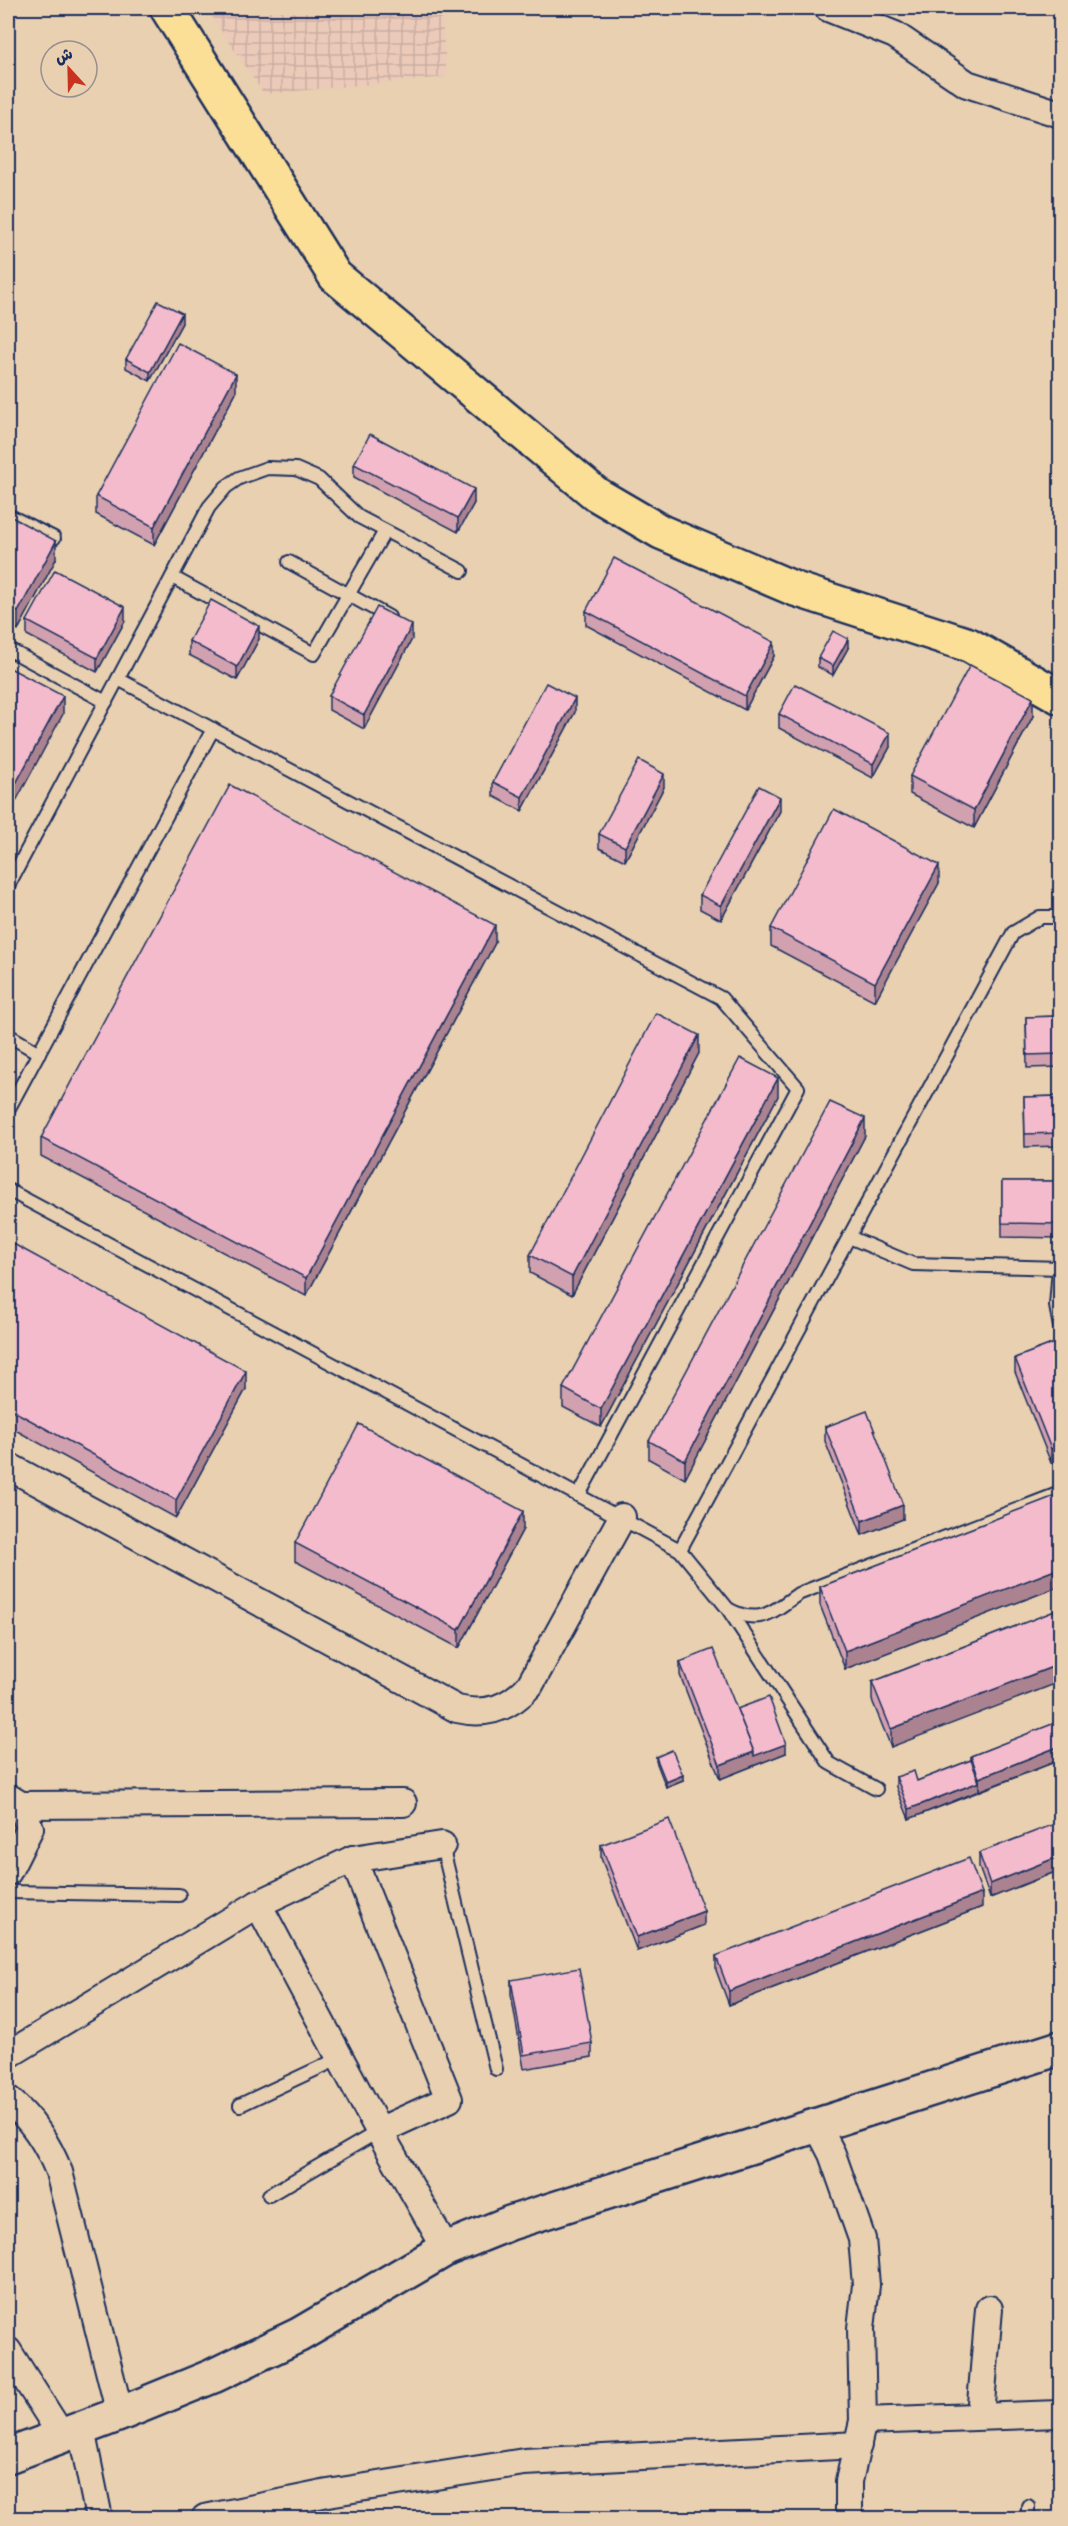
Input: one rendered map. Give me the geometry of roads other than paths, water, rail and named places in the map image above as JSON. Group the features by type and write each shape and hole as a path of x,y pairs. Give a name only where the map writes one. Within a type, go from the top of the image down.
{"main road":[{"path":"167,8 335,276 596,494 662,532 795,589 969,645 1060,696"},
{"path":"8,2456 72,2433 213,2376 299,2336 446,2250 510,2223 818,2127 1060,2048"}],"street":[{"path":"828,8 896,35 967,84 1060,114"},
{"path":"8,1466 457,1709 469,1712 485,1712 505,1707 518,1698 530,1685 622,1517"},
{"path":"14,1801 403,1803"},
{"path":"8,1872 30,1828 14,1801"},
{"path":"8,2055 258,1904 353,1859 442,1845"},
{"path":"353,1859 449,2099 379,2131"},
{"path":"258,1904 379,2131 446,2250"},
{"path":"8,2099 38,2129 50,2149 59,2172 120,2414"},
{"path":"818,2127 832,2154 862,2239 866,2285 861,2328 861,2433 849,2481 849,2518"},
{"path":"980,2415 989,2309"},
{"path":"8,2351 72,2433 99,2518"},
{"path":"205,2518 328,2493 524,2462 861,2433 980,2415 1060,2414"}],"lane":[{"path":"8,886 209,507 226,487 239,478 267,468 296,469 319,479 359,518 462,571"},
{"path":"8,515 54,538"},
{"path":"172,577 314,654 385,531"},
{"path":"289,562 395,620"},
{"path":"8,649 106,702"},
{"path":"118,679 721,998 798,1088 579,1495"},
{"path":"8,1110 213,729"},
{"path":"680,1550 1013,933 1040,917 1060,917"},
{"path":"8,1035 39,1053"},
{"path":"8,1190 680,1550 728,1610 829,1763 876,1789"},
{"path":"849,1237 913,1264 1060,1268 1056,1306 1060,1327"},
{"path":"728,1610 741,1616 758,1618 776,1610 798,1594 1060,1493"},
{"path":"442,1845 496,2069"},
{"path":"8,1892 179,1895"},
{"path":"240,2105 340,2058"},
{"path":"269,2195 379,2131"}]}
